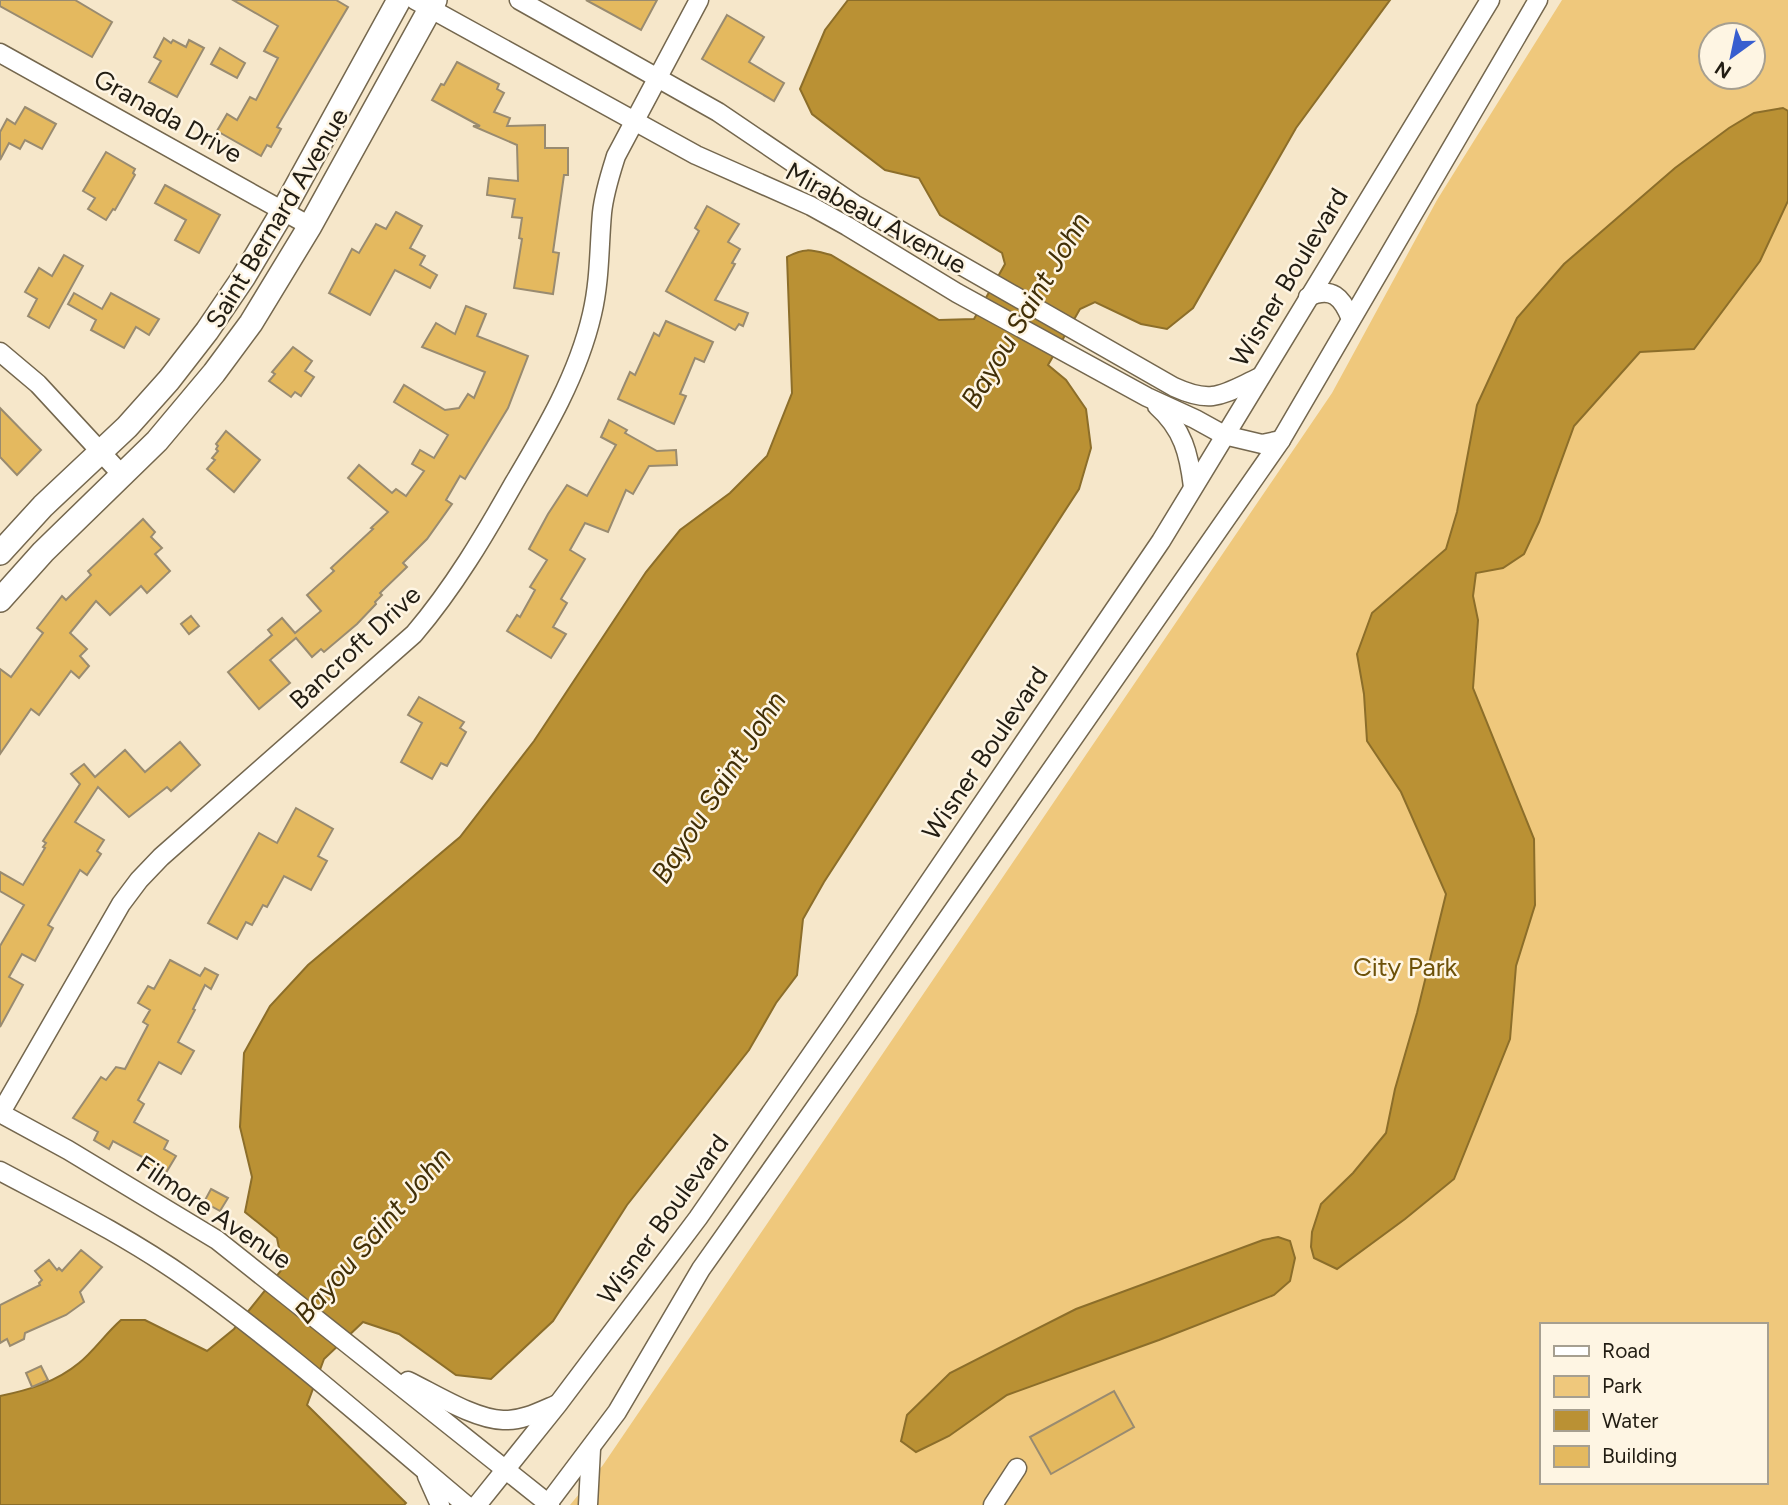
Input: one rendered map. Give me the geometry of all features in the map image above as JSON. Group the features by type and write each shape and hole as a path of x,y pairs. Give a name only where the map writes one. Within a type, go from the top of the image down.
{"main road":[{"name":"Saint Bernard Avenue","path":"0,553 169,380 207,331 283,211 399,0"},
{"name":"Saint Bernard Avenue","path":"3,591 157,441 214,373 251,323 310,226 427,3"}],"street":[{"name":"Mirabeau Avenue","path":"519,0 658,76 767,144 854,204 1174,387 1194,396 1215,396 1259,377"},
{"name":"Bancroft Drive","path":"0,1113 121,904 139,880 161,857 414,634 441,602 470,560 545,429 578,362 592,313 607,183 616,156 699,0"},
{"name":"Wisner Boulevard","path":"477,1505 558,1404 698,1218 1161,541 1490,0"},
{"path":"548,1505 617,1412 701,1269 1281,440 1538,0"},
{"name":"Mirabeau Avenue","path":"427,3 696,155 811,206 848,226 957,293 1147,397 1224,435 1262,444 1281,440"},
{"name":"Granada Drive","path":"0,53 310,226"},
{"path":"1308,297 1327,292 1336,296 1343,301 1351,319"},
{"path":"0,352 38,384 123,477"},
{"path":"1147,397 1171,418 1184,441 1193,487"},
{"name":"Filmore Avenue","path":"0,1113 179,1215 217,1240 548,1505"},
{"path":"0,1171 128,1240 188,1279 466,1505"},
{"path":"380,1368 474,1413 503,1420 528,1416 558,1404"},
{"path":"588,1505 592,1448"},
{"path":"993,1505 1017,1468"},
{"path":"424,1470 440,1505"}],"green space":[{"name":"City Park","path":"1562,0 1788,0 1788,1505 570,1505 603,1465 1332,393 1437,200"}],"water":[{"name":"Bayou Saint John","path":"848,0 1390,0 1296,128 1193,308 1167,329 1141,324 1095,302 1080,309 1048,365 1066,380 1086,409 1091,448 1079,489 824,882 803,919 797,975 776,1003 749,1050 627,1205 553,1321 491,1379 456,1375 399,1334 363,1322 324,1359 307,1405 406,1503 0,1505 0,1396 42,1384 70,1370 121,1320 145,1320 207,1351 234,1329 283,1268 277,1238 245,1212 252,1177 240,1127 244,1053 270,1006 308,965 460,837 534,741 646,572 680,530 730,493 767,456 792,393 787,257 809,250 831,255 939,320 974,319 1005,264 1002,253 940,215 919,178 885,170 812,114 800,89 825,30"},
{"path":"1783,108 1788,111 1788,201 1760,261 1694,349 1640,352 1574,426 1539,522 1524,554 1503,568 1476,573 1473,596 1478,620 1473,688 1534,839 1535,905 1516,966 1510,1039 1454,1179 1337,1269 1314,1258 1311,1247 1312,1232 1321,1204 1353,1173 1386,1133 1446,894 1401,792 1367,741 1364,694 1357,654 1372,613 1446,549 1457,512 1477,405 1517,318 1564,264 1675,168 1754,113"},
{"path":"1278,1237 1290,1241 1295,1258 1290,1281 1274,1295 1007,1395 949,1436 916,1452 901,1441 907,1415 950,1373 1076,1309 1263,1240"}],"building":[{"path":"0,0 75,0 112,22 92,57 0,6"},
{"path":"233,0 336,0 348,7 277,127 281,129 271,147 267,145 261,156 217,131 227,114 237,120 250,97 256,100 278,58 264,51 278,26"},
{"path":"586,0 657,0 641,30"},
{"path":"727,15 764,37 749,62 784,83 774,101 702,59"},
{"path":"164,38 186,47 189,40 204,48 177,97 149,82 161,61 154,57"},
{"path":"220,48 245,63 237,78 211,64"},
{"path":"457,62 499,84 497,89 504,93 494,112 510,118 507,126 545,125 545,148 568,148 568,175 564,175 553,252 559,253 553,294 514,288 522,239 519,238 522,218 512,217 515,199 487,195 489,178 518,181 517,145 473,126 480,126 432,100"},
{"path":"25,107 56,124 42,149 25,140 20,149 9,143 0,160 0,132 7,119 15,124"},
{"path":"106,152 135,169 135,175 115,210 113,209 106,220 88,209 95,198 83,191"},
{"path":"165,185 220,215 199,253 175,240 186,220 155,203"},
{"path":"707,206 739,224 728,242 740,249 732,263 735,264 715,300 748,313 743,326 739,324 735,330 666,291 699,231 695,228"},
{"path":"396,212 422,226 410,248 425,256 420,265 437,275 430,288 395,270 370,315 329,293 352,249 359,253 376,224 386,229"},
{"path":"64,255 83,266 49,328 28,316 37,299 25,292 39,268 52,276"},
{"path":"74,293 102,309 111,293 159,319 149,335 136,327 124,348 91,330 96,320 68,304"},
{"path":"466,306 486,314 477,336 528,356 508,408 465,479 460,476 446,500 452,504 427,539 403,563 407,567 380,593 382,595 376,604 357,624 324,652 321,649 312,657 296,638 270,660 290,683 259,709 228,672 272,635 268,630 282,618 295,633 321,611 307,595 334,571 331,568 388,512 348,478 359,465 392,493 396,489 406,496 424,471 412,464 420,450 434,458 448,435 394,402 404,385 445,410 459,408 468,394 474,398 485,372 422,347 436,323 455,334"},
{"path":"666,321 713,342 704,362 695,358 680,394 686,396 674,424 618,399 630,372 635,375 654,333 659,336"},
{"path":"293,347 312,361 305,371 314,377 301,396 295,392 291,397 269,381 275,374 272,372"},
{"path":"0,408 41,450 17,475 0,457"},
{"path":"609,420 627,430 625,433 657,451 676,450 677,465 649,466 633,494 626,490 608,532 585,523 570,550 585,559 561,599 567,603 553,627 566,634 551,658 507,631 517,615 520,617 535,590 530,587 547,560 529,549 548,514 567,485 587,496 616,445 601,437"},
{"path":"226,431 260,460 234,492 207,469 215,460 212,458 218,451 216,444"},
{"path":"143,519 155,532 151,537 162,548 155,554 170,571 147,593 141,586 110,615 96,601 70,633 87,649 80,656 89,666 79,678 71,671 39,715 31,709 0,754 0,669 11,677 43,633 37,628 62,596 66,600 91,575 88,571"},
{"path":"191,616 199,626 189,634 181,624"},
{"path":"419,697 464,722 460,728 466,732 447,766 441,763 432,779 401,762 422,723 408,715"},
{"path":"180,742 200,765 171,791 167,787 129,817 98,787 75,822 104,840 97,851 101,854 87,875 80,870 48,925 53,928 35,961 22,954 9,977 23,985 0,1027 0,946 24,905 0,891 0,872 23,885 45,848 43,847 46,843 43,841 80,784 71,774 84,764 95,777 125,750 145,772"},
{"path":"296,808 333,829 318,856 327,861 311,890 284,876 267,907 263,905 252,925 246,922 237,939 208,923 259,833 277,843"},
{"path":"170,960 200,976 205,968 218,975 211,989 205,985 178,1042 194,1051 181,1074 159,1062 138,1100 144,1104 134,1122 168,1141 164,1149 176,1156 164,1176 146,1165 148,1160 113,1141 109,1149 94,1140 98,1132 73,1118 101,1077 106,1080 116,1067 125,1069 148,1025 143,1022 150,1010 138,1003 148,986 154,989"},
{"path":"211,1189 228,1198 220,1211 204,1202"},
{"path":"81,1250 102,1267 80,1292 84,1302 66,1315 25,1333 24,1339 10,1346 7,1339 0,1343 0,1305 40,1285 42,1280 35,1271 49,1260 57,1270 59,1268 62,1271"},
{"path":"41,1366 48,1380 32,1387 26,1373"},
{"path":"1114,1391 1134,1427 1051,1474 1030,1437"}]}
